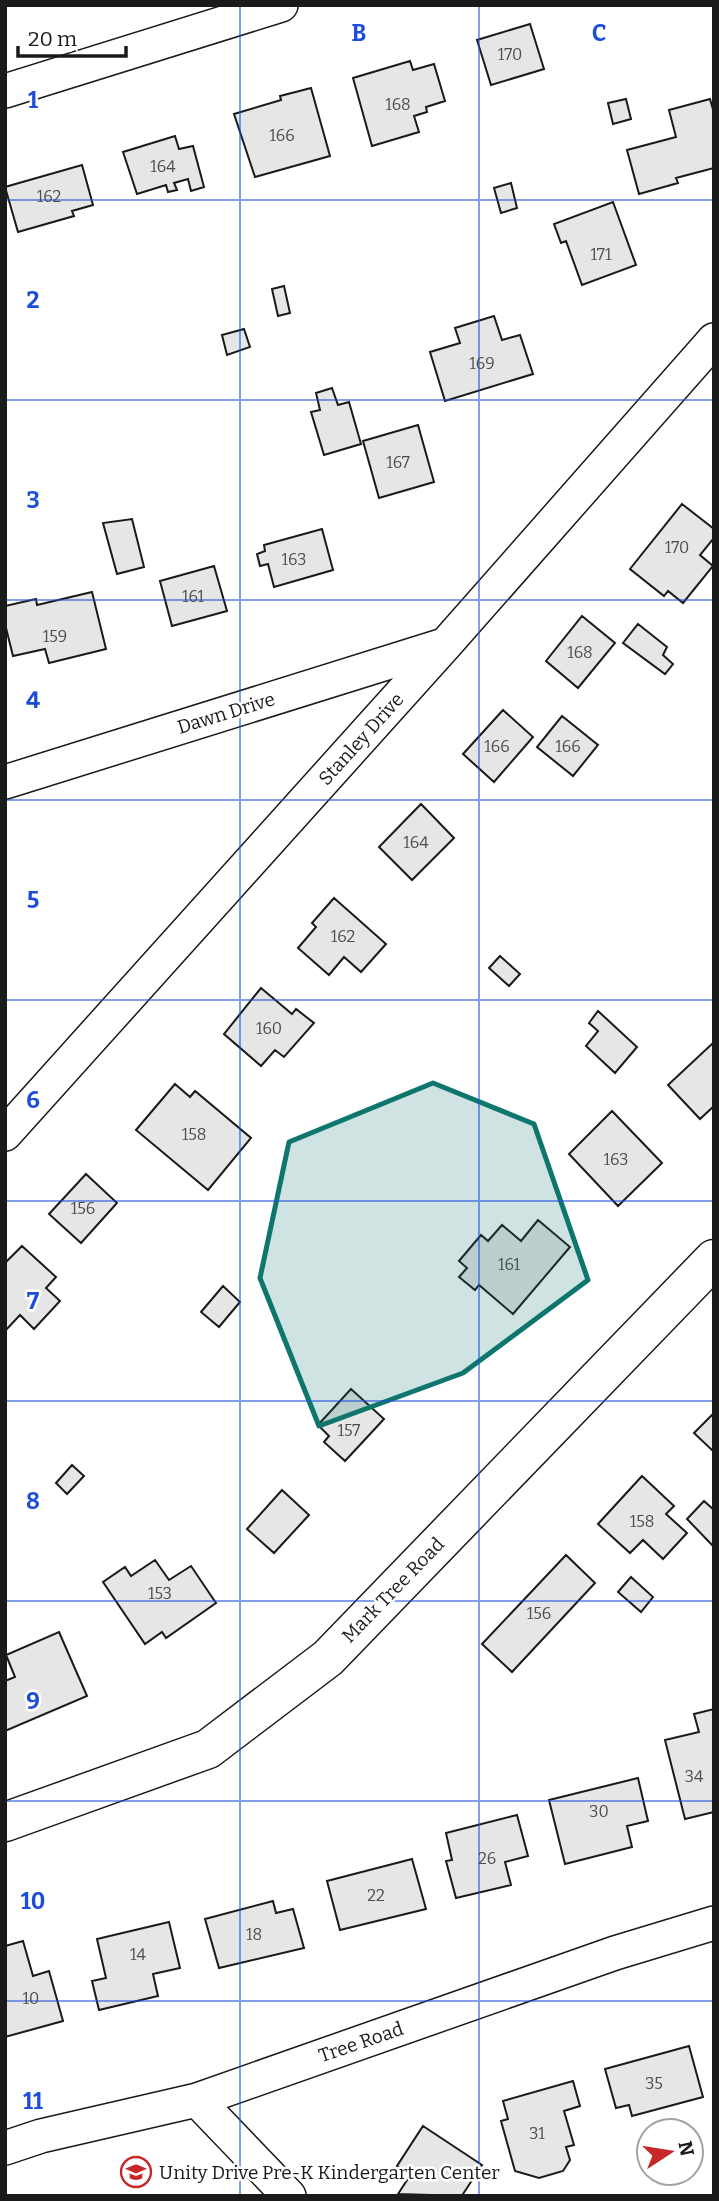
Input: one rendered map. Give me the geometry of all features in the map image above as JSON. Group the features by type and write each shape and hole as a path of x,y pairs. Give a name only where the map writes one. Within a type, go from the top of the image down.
{"street":[{"path":"5,91 281,5"},
{"name":"Stanley Drive","path":"5,1134 446,644 714,341"},
{"name":"Dawn Drive","path":"5,782 446,644"},
{"name":"Mark Tree Road","path":"5,1822 208,1749 328,1658 714,1259"},
{"name":"Tree Road","path":"5,2148 41,2136 197,2100 615,1953 714,1923"},
{"path":"197,2100 289,2196"}],"highlighted area":[{"path":"433,1083 534,1124 588,1280 463,1373 319,1426 260,1278 289,1142"}],"building":[{"path":"530,24 544,69 491,85 477,40"},
{"path":"410,61 413,70 434,64 445,101 426,107 427,112 414,116 419,132 372,146 353,78"},
{"path":"311,88 330,156 255,177 234,114 281,100 280,96"},
{"path":"626,99 631,119 613,124 608,103"},
{"path":"710,99 714,113 714,168 676,178 678,183 639,194 627,150 676,137 669,110"},
{"path":"175,136 179,149 193,146 204,187 191,191 188,179 174,183 177,190 168,192 166,185 137,194 123,152"},
{"path":"82,165 93,205 72,211 74,216 18,232 5,187"},
{"path":"511,183 517,208 501,213 494,188"},
{"path":"613,202 636,265 582,285 566,241 561,243 554,224"},
{"path":"284,286 290,313 278,316 272,289"},
{"path":"494,316 502,340 520,335 533,374 445,401 430,352 460,343 455,328"},
{"path":"244,329 250,347 227,355 222,335"},
{"path":"332,388 338,405 349,402 361,444 324,455 311,412 320,410 316,393"},
{"path":"418,425 434,482 379,498 363,441"},
{"path":"682,504 714,529 714,538 700,555 713,566 683,603 668,591 664,596 630,569"},
{"path":"132,519 144,567 117,574 103,523"},
{"path":"322,529 333,570 274,587 268,564 260,566 257,554 265,551 264,545"},
{"path":"214,566 227,611 172,626 160,581"},
{"path":"92,592 106,649 49,663 45,649 13,656 5,624 5,606 36,599 37,605"},
{"path":"582,616 615,643 578,688 546,661"},
{"path":"638,624 667,647 663,655 673,664 665,674 623,643"},
{"path":"503,710 533,737 494,782 463,754"},
{"path":"562,716 598,745 573,776 537,747"},
{"path":"421,804 454,838 412,880 379,847"},
{"path":"334,898 386,944 361,972 344,957 329,975 298,948 316,927 312,923"},
{"path":"500,956 520,974 509,986 489,968"},
{"path":"261,988 292,1014 296,1009 314,1023 284,1057 275,1050 261,1066 224,1034"},
{"path":"598,1011 637,1047 615,1073 586,1046 598,1031 589,1023"},
{"path":"713,1043 714,1106 700,1119 668,1085"},
{"path":"175,1084 190,1097 195,1091 251,1138 208,1190 136,1130"},
{"path":"612,1111 662,1163 618,1206 569,1154"},
{"path":"86,1174 117,1203 81,1243 49,1214"},
{"path":"538,1220 570,1247 513,1314 479,1285 475,1290 459,1277 467,1268 459,1261 481,1235 488,1241 502,1225 521,1241"},
{"path":"22,1246 56,1277 46,1288 60,1301 34,1329 20,1315 5,1331 5,1263"},
{"path":"223,1286 240,1302 219,1327 201,1312"},
{"path":"351,1389 384,1419 345,1461 324,1442 329,1436 318,1425"},
{"path":"714,1413 714,1452 694,1433"},
{"path":"72,1465 84,1476 67,1494 56,1483"},
{"path":"642,1476 674,1506 666,1514 687,1533 663,1559 643,1540 630,1553 598,1524"},
{"path":"282,1490 309,1515 274,1553 247,1529"},
{"path":"704,1501 714,1510 714,1547 687,1519"},
{"path":"566,1555 595,1583 512,1672 482,1644"},
{"path":"155,1560 169,1580 191,1566 216,1603 166,1638 162,1632 145,1644 103,1582 125,1567 131,1576"},
{"path":"631,1577 653,1597 641,1612 618,1592"},
{"path":"59,1632 87,1696 5,1731 5,1681 15,1677 6,1655"},
{"path":"714,1709 714,1812 685,1819 665,1740 699,1732 694,1714"},
{"path":"638,1778 648,1821 627,1826 632,1847 565,1864 549,1800"},
{"path":"517,1815 528,1856 505,1862 511,1885 456,1898 446,1861 452,1860 446,1833"},
{"path":"412,1859 426,1909 340,1930 327,1881"},
{"path":"273,1901 276,1913 293,1909 304,1948 219,1968 205,1919"},
{"path":"169,1922 180,1968 153,1974 158,1996 99,2010 92,1981 106,1978 97,1939"},
{"path":"23,1941 33,1976 49,1971 63,2021 5,2037 5,1946"},
{"path":"689,2046 703,2097 632,2116 629,2105 616,2108 605,2069"},
{"path":"573,2081 580,2106 564,2111 574,2145 566,2147 570,2160 563,2171 539,2178 515,2171 501,2121 508,2119 503,2101"},
{"path":"423,2126 482,2165 463,2194 465,2196 398,2194 411,2174 397,2166"}],"place":[{"name":"Unity Drive Pre-K Kindergarten Center","path":"136,2172"}]}
